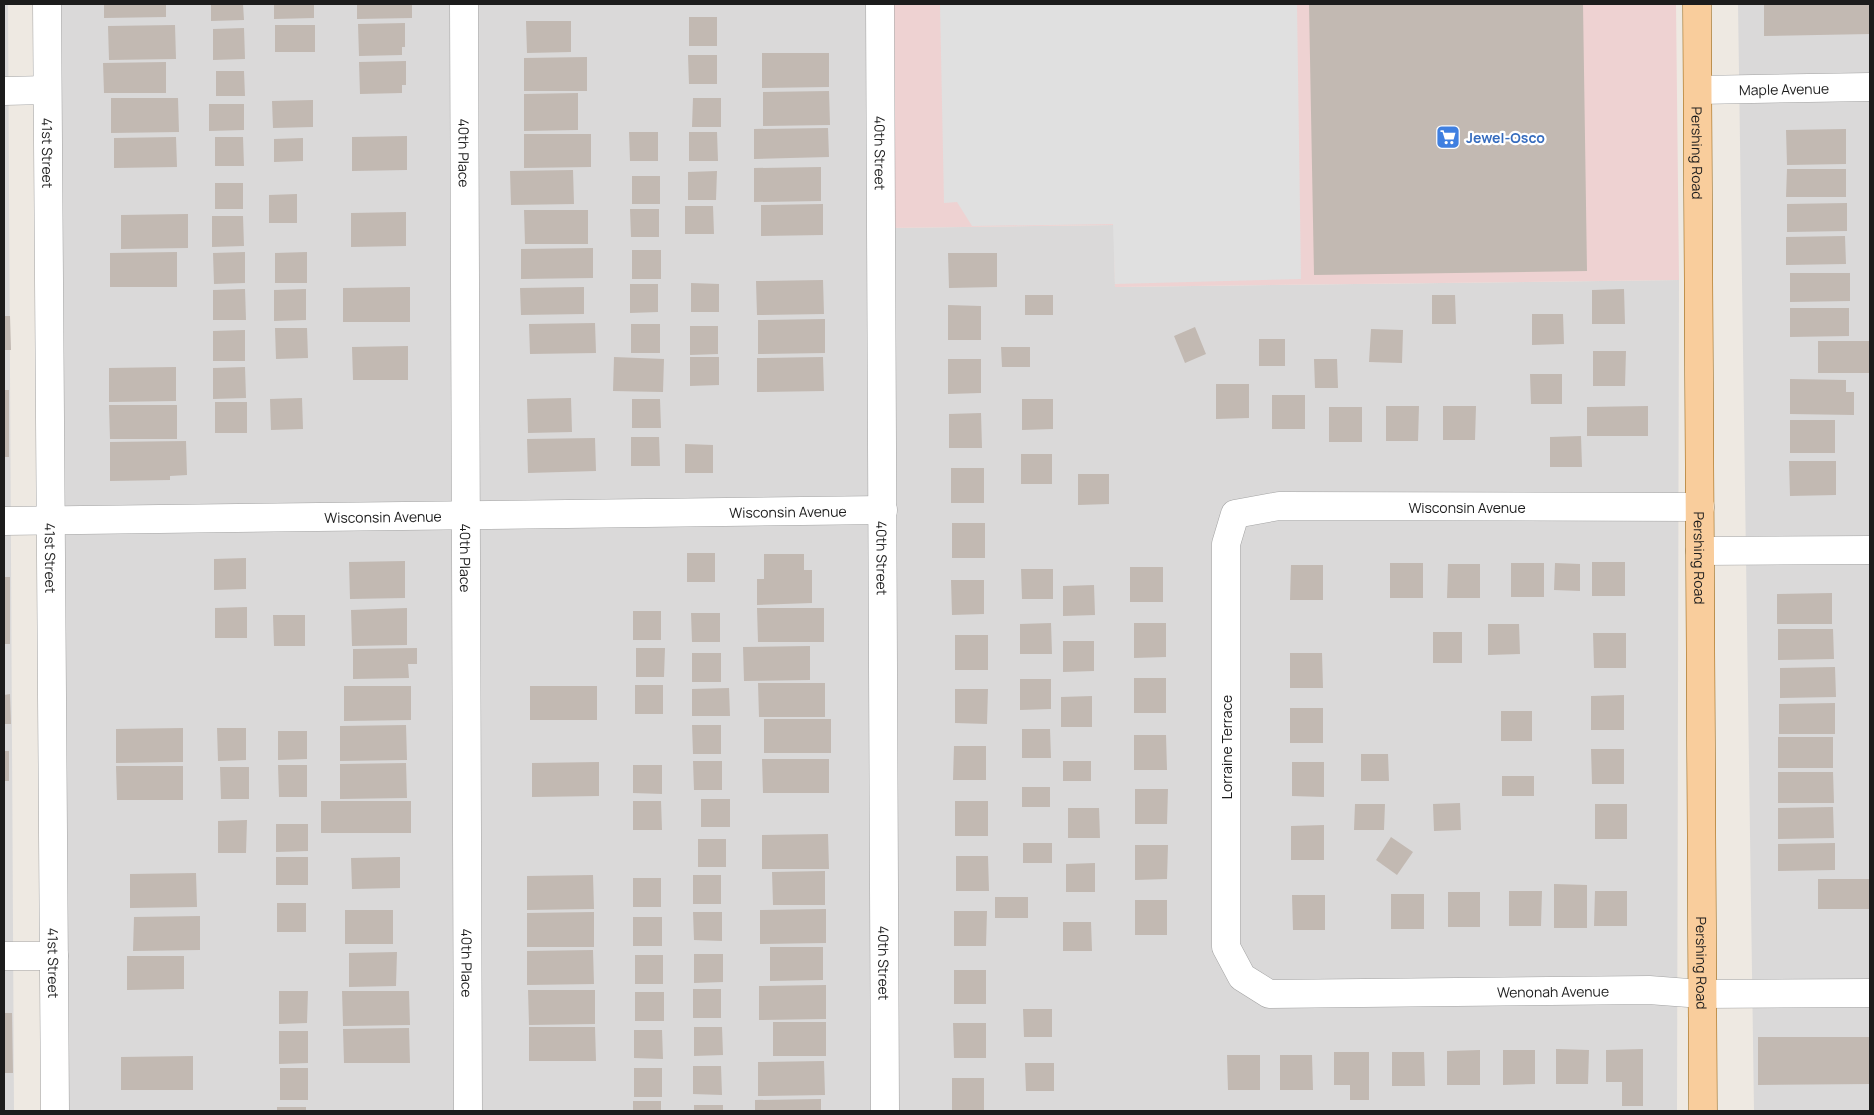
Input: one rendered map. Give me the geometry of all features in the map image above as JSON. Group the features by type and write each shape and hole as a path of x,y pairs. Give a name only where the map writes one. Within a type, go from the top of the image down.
{"main road":[{"name":"Pershing Road","path":"1697,4 1703,1111"}],"street":[{"name":"41st Street","path":"47,4 55,1111"},
{"name":"40th Place","path":"464,4 468,1111"},
{"name":"40th Street","path":"880,4 886,1111"},
{"name":"Maple Avenue","path":"1698,90 1870,87"},
{"path":"4,91 47,90"},
{"name":"Wisconsin Avenue","path":"1235,514 1279,506 1700,508"},
{"name":"Wisconsin Avenue","path":"4,521 883,510"},
{"name":"Lorraine Terrace","path":"1235,514 1226,544 1226,947 1242,978"},
{"path":"1700,551 1870,550"},
{"path":"4,956 54,956"},
{"name":"Wenonah Avenue","path":"1242,978 1269,994 1649,990 1702,994 1870,994"}],"shaded area":[{"path":"4,4 8,4 14,1111 4,1111"},
{"path":"59,4 887,4 890,228 1114,225 1115,287 1679,280 1677,1111 63,1111"},
{"path":"887,4 1676,4 1679,280 1115,287 1114,225 889,228"},
{"path":"940,4 1297,4 1301,279 1115,284 1113,224 972,226 957,202 944,203"},
{"path":"1738,4 1870,4 1870,1111 1754,1111"}],"building":[{"path":"104,4 166,4 166,17 104,18"},
{"path":"211,4 243,4 244,20 211,21"},
{"path":"274,4 314,4 314,18 274,19"},
{"path":"357,4 412,4 412,18 357,19"},
{"name":"Jewel-Osco","path":"1309,4 1583,4 1587,271 1314,275"},
{"path":"1764,4 1870,4 1870,34 1764,36"},
{"path":"689,17 717,17 717,46 689,46"},
{"path":"526,21 571,21 571,52 527,53"},
{"path":"405,23 405,47 402,47 402,55 359,56 358,24"},
{"path":"175,25 176,59 109,60 108,26"},
{"path":"275,25 315,25 315,52 275,52"},
{"path":"244,28 245,59 213,60 213,29"},
{"path":"762,53 829,53 829,87 762,88"},
{"path":"688,55 717,55 717,84 689,84"},
{"path":"587,57 587,91 524,91 524,58"},
{"path":"406,61 406,85 402,85 402,93 360,94 359,62"},
{"path":"166,62 166,93 104,93 103,63"},
{"path":"216,71 244,71 245,96 216,96"},
{"path":"829,91 830,125 763,126 763,92"},
{"path":"578,93 578,130 524,131 524,94"},
{"path":"111,98 178,98 179,132 111,133"},
{"path":"693,98 721,98 721,127 692,127"},
{"path":"313,100 313,127 273,128 272,101"},
{"path":"209,104 244,104 244,130 209,131"},
{"path":"828,128 829,157 754,159 754,129"},
{"path":"1846,129 1846,164 1787,165 1786,130"},
{"path":"629,132 658,132 658,161 630,161"},
{"path":"689,132 717,132 718,161 689,161"},
{"path":"524,134 591,134 591,167 524,168"},
{"path":"407,136 407,170 352,171 352,137"},
{"path":"176,137 177,167 114,168 114,138"},
{"path":"215,137 243,137 244,166 215,166"},
{"path":"303,138 303,161 274,162 274,139"},
{"path":"821,167 821,201 754,202 754,168"},
{"path":"1787,169 1846,169 1846,197 1786,197"},
{"path":"573,170 574,204 511,205 510,171"},
{"path":"717,171 716,200 688,200 688,172"},
{"path":"632,176 660,176 660,204 632,204"},
{"path":"215,183 243,183 243,209 215,209"},
{"path":"297,194 297,223 269,223 269,195"},
{"path":"1847,203 1847,231 1787,232 1787,204"},
{"path":"823,204 823,235 761,236 761,205"},
{"path":"685,206 713,206 714,234 685,234"},
{"path":"630,209 659,209 659,237 631,237"},
{"path":"524,210 588,210 588,244 525,244"},
{"path":"406,212 406,246 351,247 351,213"},
{"path":"188,214 188,248 121,249 121,215"},
{"path":"212,216 243,216 244,246 212,247"},
{"path":"1845,236 1846,264 1786,265 1786,237"},
{"path":"593,248 593,278 521,279 521,249"},
{"path":"632,250 661,250 661,279 632,279"},
{"path":"177,252 177,287 110,287 110,253"},
{"path":"245,252 245,283 214,284 213,253"},
{"path":"307,252 307,283 275,283 275,253"},
{"path":"948,253 997,253 997,287 949,288"},
{"path":"1790,273 1850,273 1850,301 1790,302"},
{"path":"823,280 824,314 757,315 756,281"},
{"path":"691,283 719,284 719,312 691,312"},
{"path":"630,284 658,284 658,312 630,313"},
{"path":"410,287 410,322 343,322 343,288"},
{"path":"584,287 584,314 521,315 520,288"},
{"path":"245,289 246,320 213,320 213,290"},
{"path":"306,289 306,320 274,321 274,290"},
{"path":"1624,289 1625,324 1592,324 1592,290"},
{"path":"1025,295 1053,295 1053,315 1025,315"},
{"path":"1432,295 1455,295 1456,324 1432,324"},
{"path":"948,305 981,306 981,340 948,340"},
{"path":"1790,308 1849,308 1849,336 1790,337"},
{"path":"1532,314 1563,314 1564,344 1532,345"},
{"path":"4,316 10,316 11,350 4,350"},
{"path":"825,319 825,353 758,354 758,320"},
{"path":"595,323 596,353 530,354 529,324"},
{"path":"631,324 660,324 660,353 631,353"},
{"path":"690,326 718,326 718,354 690,355"},
{"path":"1195,327 1206,354 1185,363 1174,336"},
{"path":"275,328 307,328 308,358 276,359"},
{"path":"1371,329 1403,330 1402,363 1369,362"},
{"path":"245,330 245,361 213,361 213,331"},
{"path":"1259,339 1285,339 1285,366 1259,366"},
{"path":"1818,341 1870,341 1870,373 1818,373"},
{"path":"408,346 408,380 353,380 352,347"},
{"path":"1001,347 1030,347 1030,367 1002,367"},
{"path":"1593,351 1626,351 1625,386 1593,386"},
{"path":"614,357 664,359 663,392 613,391"},
{"path":"690,357 719,357 719,385 690,386"},
{"path":"823,357 824,391 757,392 757,358"},
{"path":"948,359 981,359 981,393 948,394"},
{"path":"1314,359 1337,359 1338,388 1315,388"},
{"path":"176,367 176,401 109,402 109,368"},
{"path":"245,367 246,398 213,399 213,368"},
{"path":"1530,374 1562,374 1562,404 1531,404"},
{"path":"1790,379 1846,380 1846,392 1854,392 1854,415 1790,414"},
{"path":"1216,384 1249,384 1249,418 1216,419"},
{"path":"4,390 9,390 9,457 4,457"},
{"path":"1272,395 1305,395 1305,429 1272,429"},
{"path":"302,398 303,429 271,430 270,399"},
{"path":"571,398 572,432 528,433 527,399"},
{"path":"632,399 660,399 661,428 632,428"},
{"path":"1022,399 1053,399 1053,429 1022,430"},
{"path":"215,402 247,402 247,433 215,433"},
{"path":"109,405 177,405 177,439 110,439"},
{"path":"1386,406 1419,406 1418,441 1386,441"},
{"path":"1443,406 1476,406 1475,440 1443,440"},
{"path":"1648,406 1648,436 1587,436 1587,407"},
{"path":"1329,407 1362,407 1362,442 1329,442"},
{"path":"981,413 982,448 949,448 949,414"},
{"path":"1790,420 1835,420 1835,453 1790,453"},
{"path":"1581,436 1582,467 1550,467 1550,437"},
{"path":"631,437 659,437 660,466 631,466"},
{"path":"595,438 596,471 528,473 527,439"},
{"path":"186,441 187,475 170,476 170,480 110,481 110,442"},
{"path":"685,444 713,445 713,473 685,473"},
{"path":"1021,454 1052,454 1052,484 1021,484"},
{"path":"1789,461 1836,461 1836,495 1790,496"},
{"path":"951,468 984,468 984,503 951,503"},
{"path":"1078,474 1109,474 1109,504 1078,505"},
{"path":"952,523 985,523 985,558 952,558"},
{"path":"687,553 715,553 715,582 687,582"},
{"path":"764,554 804,554 804,570 812,570 812,603 757,605 757,579 764,579"},
{"path":"246,558 246,589 214,590 214,559"},
{"path":"405,561 405,598 350,599 349,562"},
{"path":"1592,562 1625,562 1625,596 1592,596"},
{"path":"1390,563 1423,563 1423,598 1390,598"},
{"path":"1511,563 1544,563 1544,597 1511,597"},
{"path":"1555,563 1580,564 1580,591 1554,590"},
{"path":"1448,564 1480,564 1480,598 1447,598"},
{"path":"1291,565 1323,565 1323,600 1290,600"},
{"path":"1130,567 1163,567 1163,602 1130,602"},
{"path":"1021,569 1053,569 1053,599 1022,599"},
{"path":"4,577 10,577 10,644 4,644"},
{"path":"951,580 984,580 984,614 952,615"},
{"path":"1094,585 1095,615 1063,616 1063,586"},
{"path":"1832,593 1832,624 1777,624 1777,594"},
{"path":"247,607 247,638 215,638 215,608"},
{"path":"407,608 407,645 352,646 351,610"},
{"path":"757,608 824,608 824,642 758,642"},
{"path":"633,611 661,611 661,640 633,640"},
{"path":"691,613 720,613 720,642 692,642"},
{"path":"273,615 305,615 305,646 274,646"},
{"path":"1051,623 1052,654 1020,654 1020,624"},
{"path":"1134,623 1166,623 1166,657 1134,658"},
{"path":"1488,624 1519,624 1520,654 1488,655"},
{"path":"1778,629 1833,629 1834,659 1778,660"},
{"path":"1433,632 1462,632 1462,663 1433,663"},
{"path":"1593,633 1626,633 1626,668 1594,668"},
{"path":"955,635 988,635 988,670 955,670"},
{"path":"1063,641 1094,641 1094,671 1063,672"},
{"path":"810,646 810,680 744,681 743,647"},
{"path":"417,648 417,664 408,664 409,678 353,679 353,649"},
{"path":"636,648 665,648 664,677 636,677"},
{"path":"692,653 721,653 721,682 692,682"},
{"path":"1290,653 1322,653 1323,688 1290,688"},
{"path":"1835,667 1836,697 1780,698 1780,668"},
{"path":"1134,678 1166,678 1166,713 1134,713"},
{"path":"1020,679 1051,679 1051,709 1020,710"},
{"path":"758,683 825,683 825,717 759,717"},
{"path":"635,685 663,685 663,714 635,714"},
{"path":"344,686 411,686 411,720 344,721"},
{"path":"530,686 597,686 597,720 530,720"},
{"path":"729,688 730,716 692,716 692,689"},
{"path":"955,689 988,689 987,724 955,723"},
{"path":"10,694 11,724 4,724 4,695"},
{"path":"1624,695 1624,730 1591,730 1591,696"},
{"path":"1092,696 1092,727 1061,727 1061,697"},
{"path":"1835,703 1835,734 1779,734 1779,704"},
{"path":"1290,708 1323,708 1323,743 1290,743"},
{"path":"1501,711 1532,711 1532,741 1501,741"},
{"path":"764,719 831,719 831,753 764,753"},
{"path":"406,725 407,760 340,761 340,726"},
{"path":"692,725 721,725 721,754 693,754"},
{"path":"183,728 183,762 116,763 116,729"},
{"path":"217,728 246,728 246,760 218,761"},
{"path":"1022,729 1050,729 1051,758 1022,758"},
{"path":"278,731 307,731 307,759 278,760"},
{"path":"1134,735 1166,735 1167,770 1134,770"},
{"path":"1778,737 1833,737 1833,768 1778,768"},
{"path":"954,746 986,746 986,780 953,780"},
{"path":"1591,749 1624,749 1624,784 1592,784"},
{"path":"4,751 9,751 9,781 4,781"},
{"path":"1361,754 1388,754 1389,781 1361,781"},
{"path":"762,759 829,759 829,793 763,793"},
{"path":"693,761 722,761 722,790 694,790"},
{"path":"1063,761 1091,761 1091,781 1063,781"},
{"path":"599,762 599,796 532,797 532,763"},
{"path":"1292,762 1324,762 1324,797 1292,796"},
{"path":"406,763 407,798 340,799 340,764"},
{"path":"278,765 307,765 307,797 279,797"},
{"path":"633,765 662,765 662,794 633,793"},
{"path":"116,766 183,766 183,800 117,800"},
{"path":"220,767 249,767 249,799 221,799"},
{"path":"1778,772 1833,772 1834,803 1778,803"},
{"path":"1502,776 1534,776 1534,796 1502,796"},
{"path":"1022,787 1050,787 1050,807 1022,807"},
{"path":"1135,789 1168,789 1167,824 1135,824"},
{"path":"701,799 730,799 730,827 701,827"},
{"path":"321,801 411,801 411,833 321,833"},
{"path":"633,801 661,801 662,830 633,830"},
{"path":"955,801 988,801 988,836 955,836"},
{"path":"1460,803 1461,830 1434,831 1433,804"},
{"path":"1355,804 1385,804 1384,830 1354,830"},
{"path":"1595,804 1627,804 1627,839 1595,839"},
{"path":"1833,807 1834,838 1778,839 1778,808"},
{"path":"1068,808 1099,808 1100,838 1068,838"},
{"path":"247,820 246,853 218,853 218,821"},
{"path":"276,824 308,824 308,851 276,852"},
{"path":"1324,825 1324,860 1291,860 1291,826"},
{"path":"828,834 829,869 762,869 762,835"},
{"path":"1391,837 1413,852 1397,875 1376,860"},
{"path":"698,839 726,839 726,867 698,867"},
{"path":"1023,843 1052,843 1052,863 1023,863"},
{"path":"1835,843 1835,870 1778,871 1778,844"},
{"path":"1135,845 1168,845 1167,879 1135,880"},
{"path":"956,856 988,856 989,891 956,891"},
{"path":"276,857 308,857 308,885 276,885"},
{"path":"400,857 400,888 352,889 351,858"},
{"path":"1095,863 1095,892 1066,892 1066,864"},
{"path":"825,871 825,905 773,905 772,872"},
{"path":"196,873 197,907 130,908 130,874"},
{"path":"593,875 594,909 527,910 527,876"},
{"path":"693,875 721,875 721,904 693,904"},
{"path":"633,878 661,878 661,907 633,907"},
{"path":"1818,879 1870,879 1870,909 1818,909"},
{"path":"1554,884 1587,885 1587,928 1554,928"},
{"path":"1509,891 1542,891 1541,926 1509,926"},
{"path":"1595,891 1627,891 1627,926 1594,926"},
{"path":"1448,892 1480,892 1480,927 1448,927"},
{"path":"1391,894 1424,894 1424,929 1391,929"},
{"path":"1292,895 1325,895 1325,930 1293,930"},
{"path":"995,897 1028,897 1028,918 995,918"},
{"path":"1135,900 1167,900 1167,935 1135,935"},
{"path":"277,903 306,903 306,932 277,932"},
{"path":"826,909 826,943 760,944 760,910"},
{"path":"345,910 393,910 393,944 345,944"},
{"path":"954,911 987,911 986,946 954,946"},
{"path":"594,912 594,947 527,947 527,913"},
{"path":"693,912 722,912 722,941 694,940"},
{"path":"200,916 200,950 133,951 134,917"},
{"path":"633,917 662,917 662,946 633,946"},
{"path":"1063,922 1091,922 1092,951 1063,951"},
{"path":"770,947 823,947 823,980 770,981"},
{"path":"593,950 594,984 527,985 527,951"},
{"path":"397,952 396,986 349,987 349,953"},
{"path":"694,954 723,954 723,982 694,983"},
{"path":"635,955 663,955 663,984 635,984"},
{"path":"127,956 184,956 184,989 127,990"},
{"path":"954,970 986,970 986,1004 954,1004"},
{"path":"826,985 826,1019 759,1020 759,986"},
{"path":"693,989 721,989 721,1018 693,1018"},
{"path":"528,990 595,990 595,1024 529,1025"},
{"path":"279,991 308,991 307,1023 279,1024"},
{"path":"342,991 409,991 410,1025 343,1026"},
{"path":"635,992 664,992 664,1021 635,1021"},
{"path":"1023,1009 1052,1009 1052,1037 1024,1037"},
{"path":"4,1013 12,1013 13,1073 4,1073"},
{"path":"773,1022 826,1022 826,1056 773,1056"},
{"path":"953,1023 986,1023 986,1058 954,1058"},
{"path":"529,1027 595,1027 596,1061 529,1061"},
{"path":"694,1027 722,1027 723,1055 694,1056"},
{"path":"409,1028 410,1063 344,1063 343,1029"},
{"path":"634,1030 662,1030 663,1059 634,1058"},
{"path":"279,1031 308,1031 308,1063 279,1064"},
{"path":"1758,1037 1870,1037 1870,1084 1758,1085"},
{"path":"1556,1049 1589,1050 1588,1084 1556,1084"},
{"path":"1643,1049 1643,1106 1622,1106 1622,1082 1606,1082 1606,1050"},
{"path":"1480,1050 1480,1085 1447,1085 1447,1051"},
{"path":"1503,1050 1535,1050 1535,1084 1503,1085"},
{"path":"1334,1052 1369,1052 1369,1100 1350,1100 1350,1085 1334,1085"},
{"path":"1392,1052 1424,1052 1425,1086 1392,1086"},
{"path":"1227,1055 1260,1055 1260,1090 1228,1090"},
{"path":"1280,1055 1312,1055 1313,1090 1280,1090"},
{"path":"193,1056 193,1090 121,1090 121,1057"},
{"path":"824,1061 825,1095 758,1096 758,1062"},
{"path":"1025,1063 1054,1063 1054,1091 1026,1091"},
{"path":"693,1066 721,1066 722,1095 693,1094"},
{"path":"280,1068 308,1068 308,1100 280,1100"},
{"path":"634,1068 662,1068 662,1097 634,1097"},
{"path":"952,1078 984,1078 984,1111 952,1111"},
{"path":"821,1099 821,1111 755,1111 755,1100"},
{"path":"633,1101 661,1101 661,1111 633,1111"},
{"path":"694,1105 723,1105 723,1111 694,1111"},
{"path":"277,1107 306,1107 306,1111 277,1111"}],"place":[{"name":"Jewel-Osco","path":"1448,137"}]}
